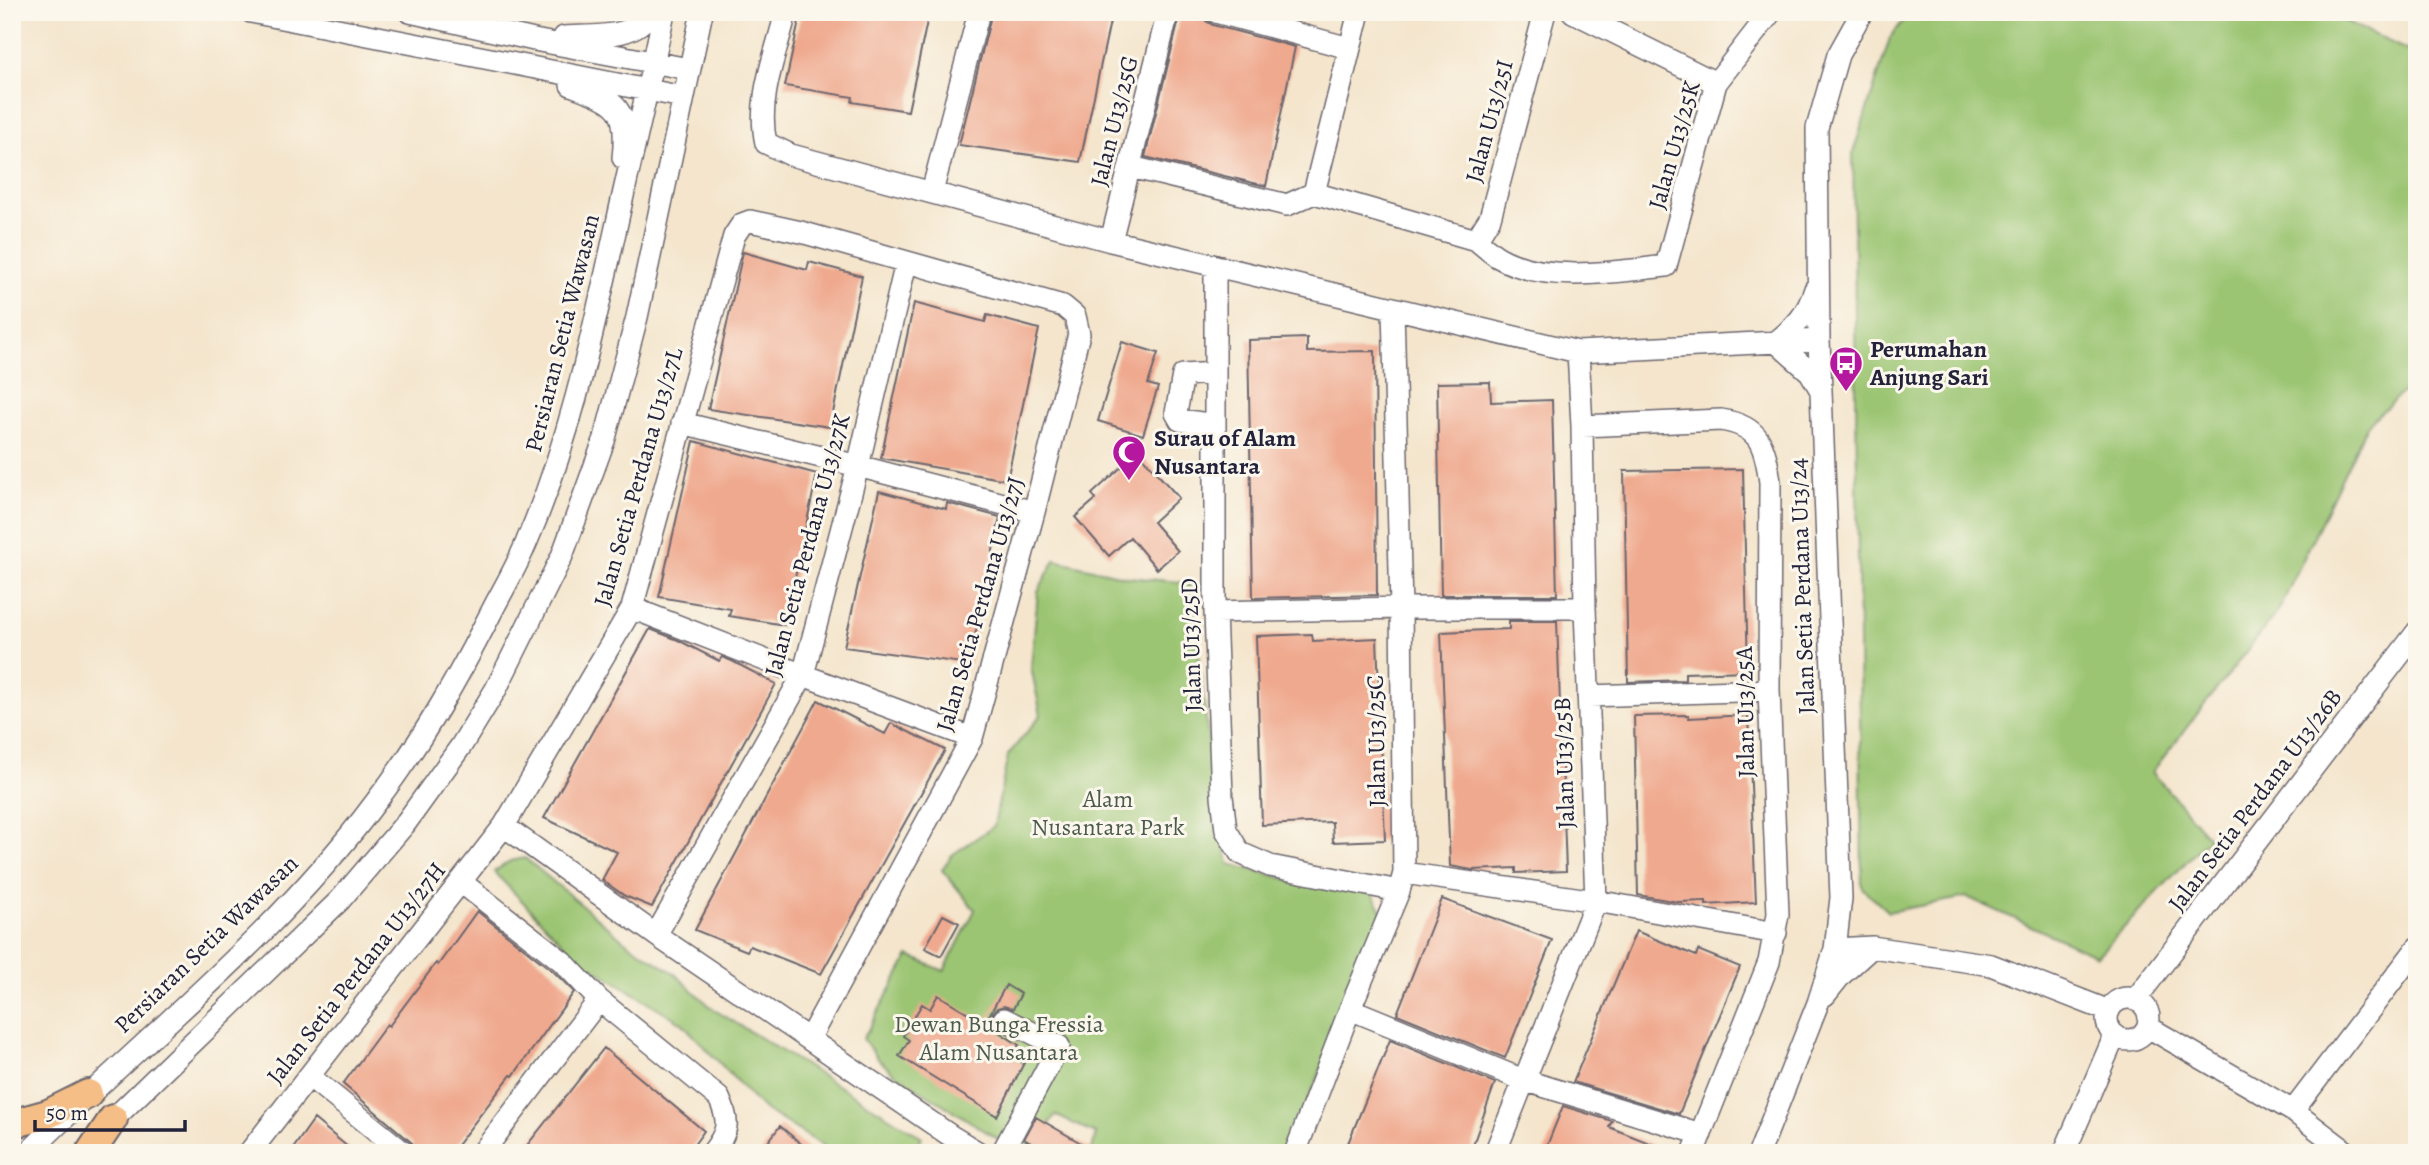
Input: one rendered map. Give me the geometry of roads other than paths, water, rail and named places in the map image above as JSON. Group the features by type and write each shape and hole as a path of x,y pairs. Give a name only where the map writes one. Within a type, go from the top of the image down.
{"main road":[{"path":"12,1124 48,1114 88,1094"},
{"path":"90,1153 113,1119"}],"street":[{"path":"251,12 683,97"},
{"path":"410,12 534,40 690,69"},
{"path":"534,40 629,32 646,20 650,12"},
{"name":"Persiaran Setia Wawasan","path":"28,1153 253,942 322,867 374,805 432,722 461,674 527,543 551,478 586,365 664,12"},
{"path":"79,1153 340,900 405,824 461,746 496,689 562,556 605,438 638,317 702,12"},
{"path":"786,12 763,103 762,124 766,143 791,155 1111,241 1578,352 1819,340"},
{"path":"932,192 979,12"},
{"name":"Jalan U13/25G","path":"1111,241 1168,12"},
{"path":"1216,12 1349,48"},
{"path":"1314,193 1359,12"},
{"name":"Jalan U13/25I","path":"1476,240 1490,218 1545,12"},
{"path":"1573,12 1716,83"},
{"name":"Jalan U13/25K","path":"1476,240 1498,257 1533,271 1596,274 1666,266 1716,83 1771,12"},
{"name":"Jalan Setia Perdana U13/24","path":"1759,1153 1818,1003 1835,949 1841,898 1819,340 1817,128 1838,55 1862,12"},
{"path":"526,67 610,100 620,112 625,140 617,222"},
{"path":"1131,167 1287,205 1314,193 1476,240"},
{"name":"Jalan Setia Perdana U13/27L","path":"504,826 632,608 734,236 742,223 757,222 801,232 1063,306 1075,316"},
{"name":"Jalan Setia Perdana U13/27K","path":"656,934 803,675 858,466 906,263"},
{"name":"Jalan U13/25D","path":"1215,266 1214,612 1224,819 1226,830 1240,853 1270,866 1596,901 1776,933"},
{"path":"1776,342 1799,323 1810,306 1819,279"},
{"name":"Jalan U13/25C","path":"1296,1153 1401,882 1401,608 1393,309"},
{"name":"Jalan Setia Perdana U13/27J","path":"809,1039 972,738 1079,334 1075,316"},
{"path":"1776,342 1810,372 1821,391"},
{"name":"Jalan U13/25B","path":"1495,1153 1596,901 1578,352"},
{"path":"1215,373 1183,375 1176,413 1180,420 1215,425"},
{"name":"Jalan U13/25A","path":"1582,426 1721,420 1738,423 1754,431 1766,455 1770,482 1769,690 1778,914 1769,962 1697,1143"},
{"path":"682,423 1034,512"},
{"path":"632,608 972,738"},
{"path":"1214,612 1585,608"},
{"name":"Jalan Setia Perdana U13/26B","path":"2136,1000 2417,632"},
{"path":"1588,696 1769,690"},
{"path":"504,826 809,1039 945,1144 979,1153"},
{"name":"Jalan Setia Perdana U13/27H","path":"249,1153 504,826"},
{"path":"461,882 564,962 599,1000 719,1098 727,1116 726,1131 716,1148"},
{"path":"1841,898 1856,934 1872,947"},
{"path":"1818,1003 1841,975 1872,947"},
{"path":"1835,949 1872,947 1991,965 2109,1011"},
{"path":"2293,1111 2417,948"},
{"path":"2123,999 2136,1000 2146,1008 2148,1027 2133,1040 2127,1040 2115,1035 2108,1024 2109,1011 2123,999"},
{"path":"482,1153 599,1000"},
{"path":"1350,1009 1523,1080 1697,1143"},
{"path":"1002,1153 1059,1046 1004,1019"},
{"path":"2148,1027 2293,1111 2348,1153"},
{"path":"2064,1153 2115,1035"},
{"path":"309,1076 404,1153"}],"place":[{"name":"Perumahan Anjung Sari","path":"1846,393"},
{"name":"Surau of Alam Nusantara","path":"1129,482"}],"park label":[{"name":"Alam Nusantara Park","path":"1108,813"},
{"name":"Dewan Bunga Fressia Alam Nusantara","path":"999,1038"}]}
